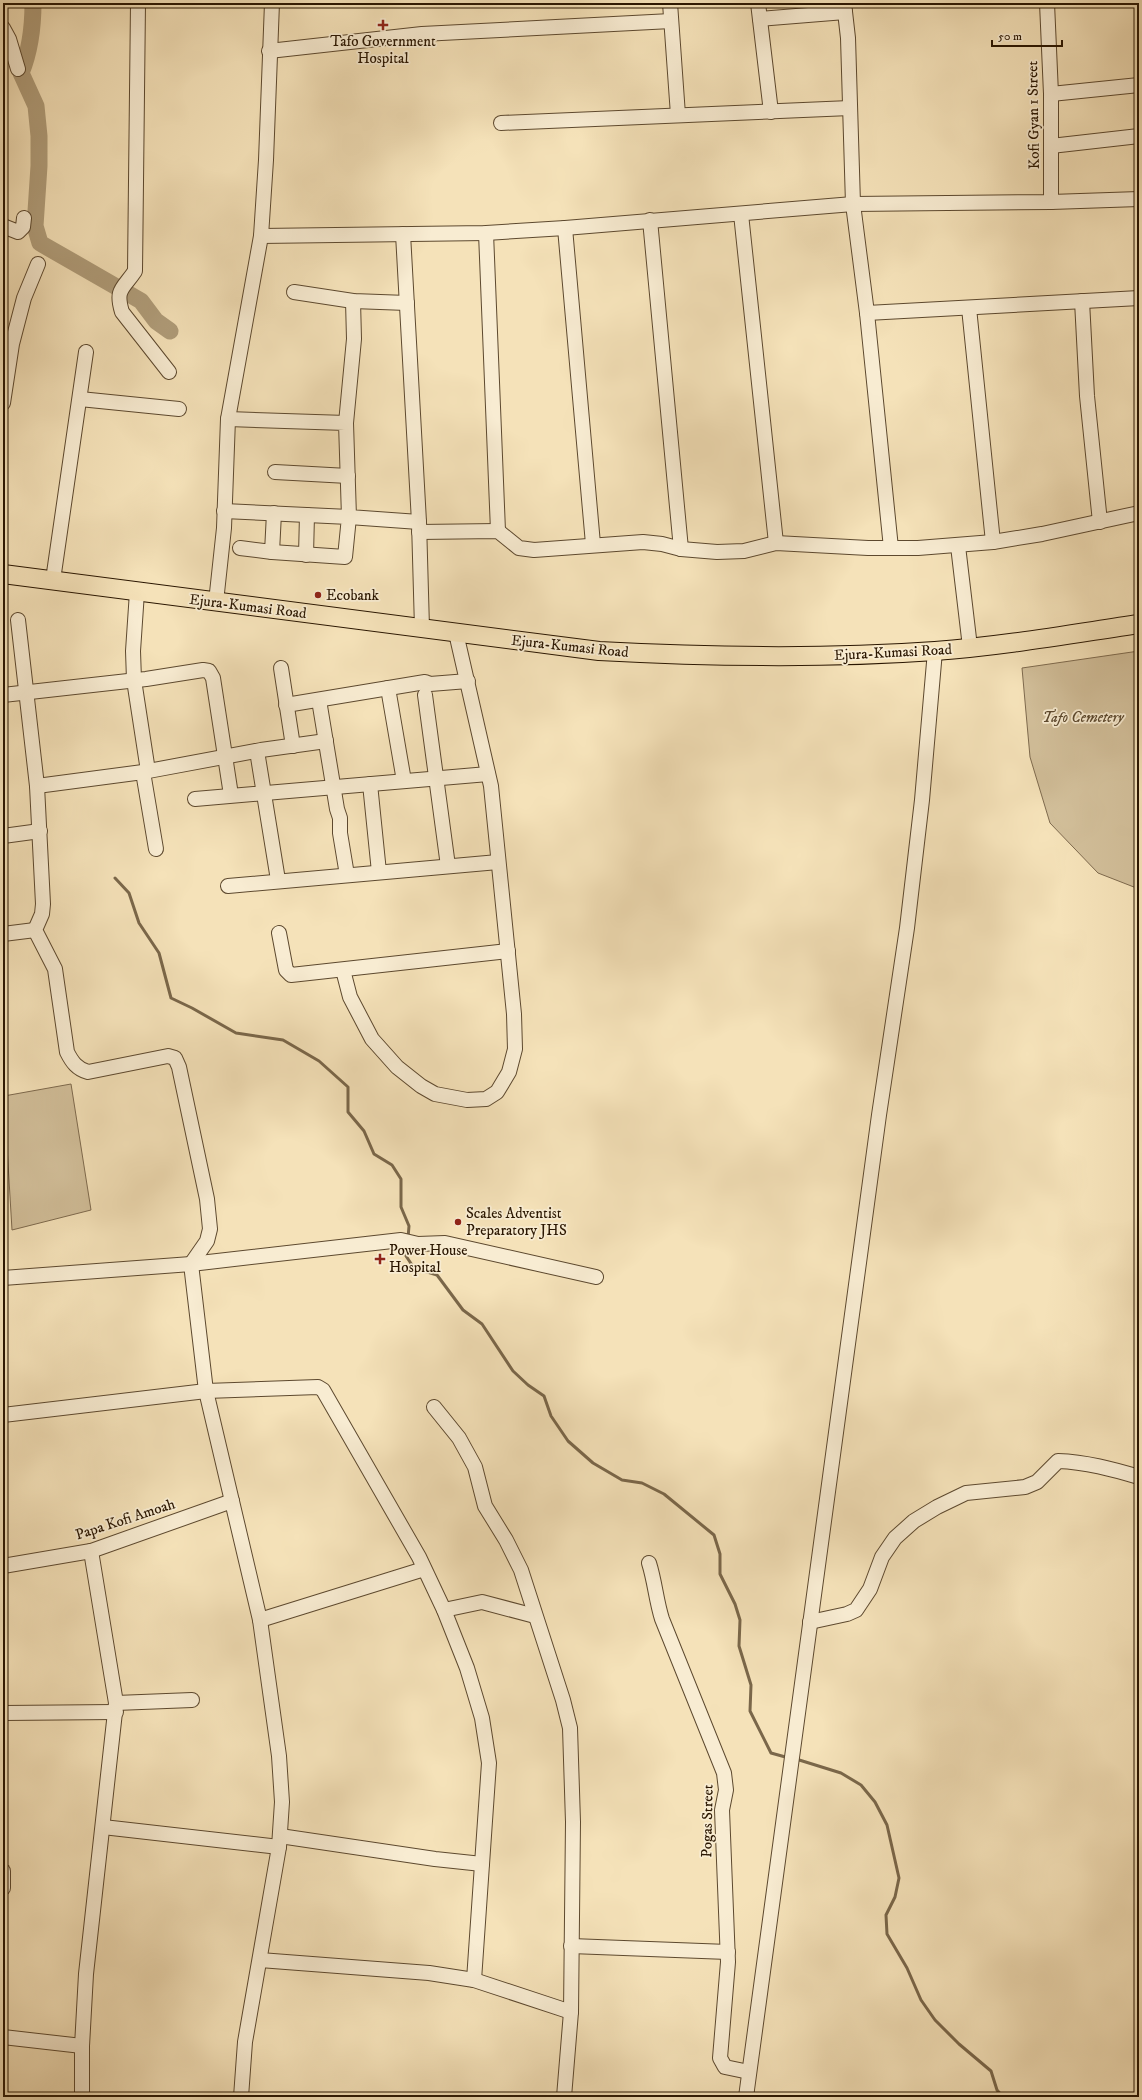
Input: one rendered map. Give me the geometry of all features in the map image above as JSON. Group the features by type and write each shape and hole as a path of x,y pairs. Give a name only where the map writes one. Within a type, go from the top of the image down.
{"main road":[{"name":"Ejura-Kumasi Road","path":"3,574 599,651 657,654 804,656 935,651 1139,624"}],"street":[{"path":"138,3 135,271 123,287 122,312 170,372"},
{"path":"216,602 224,510 228,419 261,236 266,160 272,3"},
{"path":"670,3 678,115"},
{"path":"758,3 771,112"},
{"name":"Kofi Gyan 1 Street","path":"1047,3 1051,94 1051,202"},
{"path":"760,19 845,7 848,38 853,204 867,313 891,548"},
{"path":"269,51 422,34 672,21"},
{"path":"3,28 9,39 18,69"},
{"path":"1051,94 1139,85"},
{"path":"501,123 850,108"},
{"path":"1051,146 1139,136"},
{"path":"261,236 486,233 565,228 853,204 1051,202 1139,199"},
{"path":"741,214 776,543"},
{"path":"3,226 18,232 23,227 24,218"},
{"path":"650,220 681,549"},
{"path":"565,228 593,544"},
{"path":"486,233 498,531"},
{"path":"403,234 419,527 422,628"},
{"path":"3,403 12,344 24,298 38,264"},
{"path":"294,292 353,301 407,303"},
{"path":"867,313 1139,298"},
{"path":"240,548 306,555 345,557 350,517 346,423 354,339 353,301"},
{"path":"1082,301 1087,396 1100,522"},
{"path":"969,308 993,542"},
{"path":"53,580 86,352"},
{"path":"80,400 179,410"},
{"path":"228,419 346,423"},
{"path":"275,472 348,476"},
{"path":"224,510 350,517 419,527 498,531 519,548 534,550 593,544 643,542 662,544 681,549 717,552 744,551 776,543 891,548 958,546 1042,534 1139,513"},
{"path":"272,552 274,513"},
{"path":"306,555 307,515"},
{"path":"958,546 970,647"},
{"path":"137,592 134,643 134,680 156,848"},
{"path":"18,620 37,786 40,831 43,904 42,914 35,930"},
{"path":"343,970 350,997 372,1039 398,1067 421,1086 435,1094 466,1100 486,1099 497,1092 509,1072 515,1049 508,951 488,774 456,633"},
{"path":"746,2097 883,1085 907,928 922,794 935,651"},
{"path":"281,668 293,746"},
{"path":"3,695 134,680 203,670 209,671 213,678 231,796"},
{"path":"286,705 424,682 430,684 468,681"},
{"path":"388,688 404,781"},
{"path":"425,695 448,866"},
{"path":"319,700 333,787 340,818 340,833 347,874"},
{"path":"37,786 145,771 225,758 257,751 326,741"},
{"path":"257,751 278,880"},
{"path":"194,799 488,774"},
{"path":"370,784 380,872"},
{"path":"3,836 40,831"},
{"path":"228,886 278,880 498,862"},
{"path":"3,934 35,930"},
{"path":"35,930 55,969 67,1052 73,1063 81,1070 88,1072 168,1056 175,1058 179,1067 207,1199 210,1228 207,1241 191,1264 206,1391 260,1620 280,1756 282,1802 280,1842 245,2042 241,2097"},
{"path":"279,933 286,970 291,975 508,951"},
{"path":"3,1278 191,1264 401,1240 418,1244 445,1243 596,1277"},
{"path":"3,1415 206,1391 318,1387 323,1390 419,1557 444,1610 467,1668 482,1718 489,1763 474,1980"},
{"path":"434,1408 459,1438 475,1467 485,1506 506,1540 521,1570 563,1700 570,1728 573,1822 571,2012 564,2097"},
{"path":"810,1622 847,1614 856,1610 870,1589 882,1557 895,1538 914,1521 966,1494 1025,1487 1037,1482 1058,1461 1075,1461 1139,1477"},
{"name":"Papa Kofi Amoah","path":"3,1566 91,1551 232,1501"},
{"path":"82,2097 82,2046 86,1974 116,1707 91,1551"},
{"name":"Pogas Street","path":"649,1563 655,1583 656,1603 724,1773 726,1790 722,1810 728,1952 720,2058 725,2067 749,2072"},
{"path":"260,1620 424,1569"},
{"path":"444,1610 482,1602 535,1616"},
{"path":"3,1713 116,1707 192,1700"},
{"path":"103,1828 280,1842 482,1864"},
{"path":"3,1871 3,1888"},
{"path":"571,1946 728,1952"},
{"path":"260,1960 429,1973 474,1980 571,2012"},
{"path":"3,2037 82,2046"}],"green space":[{"name":"Tafo Cemetery","path":"1139,651 1139,889 1098,873 1050,823 1030,757 1022,668"},
{"path":"71,1084 91,1210 12,1230 4,1096"}],"waterway":[{"path":"33,3 30,39 27,56 21,73 36,106 39,136 39,166 35,226 40,243 141,301 156,321 170,331"},
{"path":"115,878 129,893 139,923 159,953 171,998 236,1033 283,1040 319,1061 348,1087 348,1112 364,1131 374,1154 392,1165 401,1179 401,1207 409,1226 408,1238"},
{"path":"407,1246 406,1256 414,1268 437,1275 463,1310 482,1324 513,1371 528,1385 544,1396 551,1416 568,1441 593,1463 622,1480 642,1483 664,1494 714,1535 720,1554 720,1574 735,1604 740,1620 739,1646 751,1685 750,1711 771,1753 789,1758"},
{"path":"796,1759 841,1773 861,1785 875,1802 887,1825 899,1878 895,1897 886,1915 887,1934 907,1968 921,2000 935,2020 959,2044 991,2071 997,2090 1003,2097"}],"place":[{"name":"Tafo Government Hospital","path":"383,25"},
{"name":"Ecobank","path":"318,595"},
{"name":"Scales Adventist Preparatory JHS","path":"458,1222"},
{"name":"Power House Hospital","path":"380,1259"}]}
